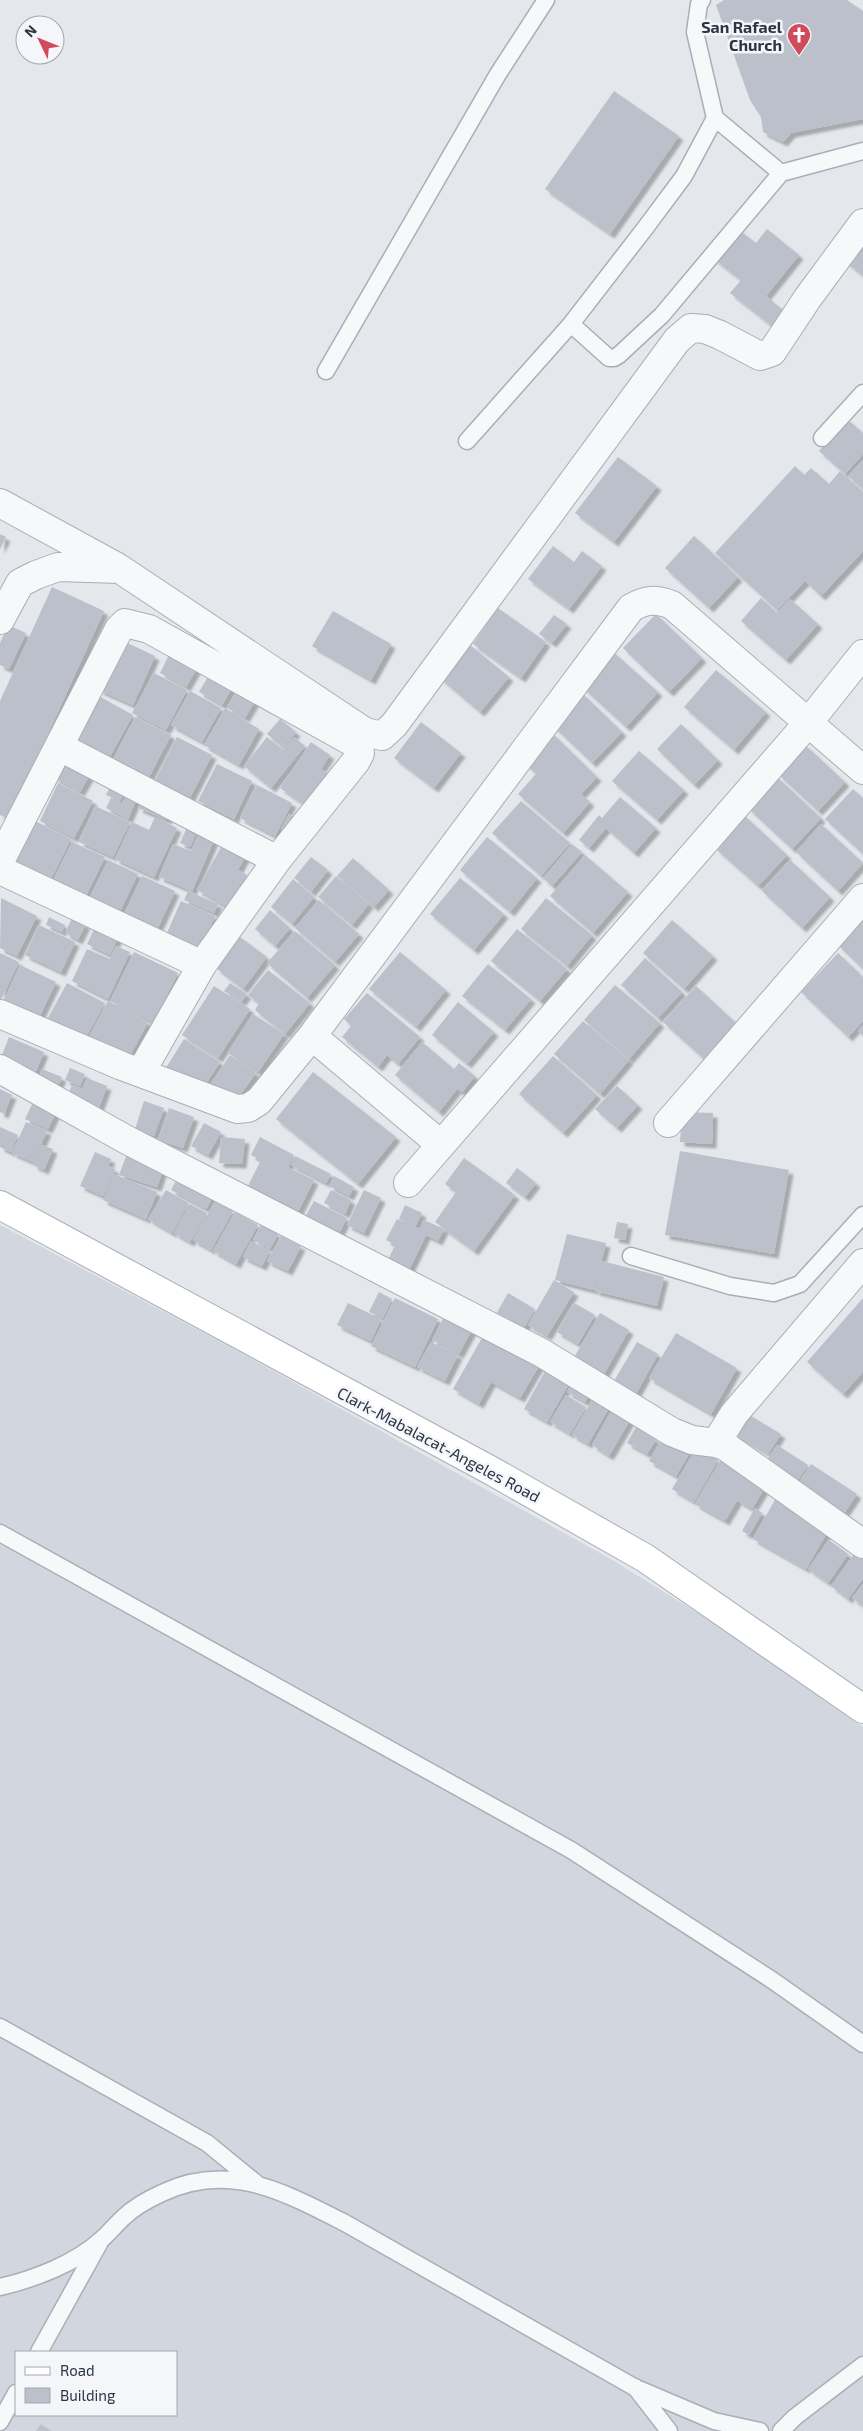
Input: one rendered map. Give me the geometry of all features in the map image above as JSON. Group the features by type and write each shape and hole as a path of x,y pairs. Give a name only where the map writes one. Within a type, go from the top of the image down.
{"main road":[{"name":"Clark-Mabalacat-Angeles Road","path":"0,1205 490,1470 645,1558 863,1709"}],"street":[{"path":"0,504 120,569 365,732 382,736 394,725 677,340 691,328 705,329 760,356 772,352 807,299 863,223"},
{"path":"0,620 20,583 36,575 58,567 120,569"},
{"path":"0,1014 237,1109 248,1108 259,1101 312,1036 631,608 651,599 672,605 863,770"},
{"path":"0,861 60,748 118,629 125,623 149,629 358,745 360,753 356,761 277,860 202,965 141,1072"},
{"path":"408,1183 808,723 863,654"},
{"path":"60,748 277,860"},
{"path":"0,870 202,965"},
{"path":"668,1123 863,898"},
{"path":"312,1036 440,1144"},
{"path":"0,1069 126,1140 542,1354 672,1432 692,1440 725,1446 863,1544"},
{"path":"716,1443 734,1414 863,1263"}],"lane":[{"path":"326,370 498,74 546,0"},
{"path":"702,0 699,4 695,32 715,118 781,173"},
{"path":"467,441 571,324 684,176 715,118"},
{"path":"571,324 609,358 614,358 662,315 781,173 863,151"},
{"path":"822,438 863,393"},
{"path":"631,1256 730,1286 774,1293 800,1284 863,1215"},
{"path":"0,1533 571,1850 772,1980 863,2044"},
{"path":"0,2027 207,2143 256,2183"},
{"path":"40,2351 102,2240 124,2216 152,2198 178,2185 202,2179 227,2178 256,2183 303,2202 344,2223 634,2387 717,2426 760,2431"},
{"path":"0,2286 24,2282 56,2269 102,2240"},
{"path":"781,2431 795,2417 863,2364"},
{"path":"634,2387 669,2431"},
{"path":"0,2422 15,2395"}],"shaded area":[{"path":"0,1225 234,1349 614,1561 751,1646 863,1727 863,2431 0,2431"}],"building":[{"name":"San Rafael Church","path":"724,0 847,0 863,11 863,119 791,133 783,142 763,132 761,117 750,100 716,5"},
{"path":"614,91 679,136 610,234 545,189"},
{"path":"738,229 756,243 767,229 799,255 766,296 783,310 771,325 730,293 741,280 714,259"},
{"path":"863,229 863,276 840,257"},
{"path":"847,419 863,433 863,454 845,474 819,451"},
{"path":"618,457 657,486 614,542 575,513"},
{"path":"863,460 863,489 848,476"},
{"path":"795,466 804,475 811,468 829,484 840,471 863,492 863,551 821,596 805,581 777,610 715,553"},
{"path":"0,534 6,537 0,549"},
{"path":"694,536 738,577 709,608 665,568"},
{"path":"553,546 574,562 582,551 602,566 569,609 528,579"},
{"path":"52,587 104,611 9,819 0,815 0,701"},
{"path":"761,598 777,613 790,599 818,624 786,660 741,621"},
{"path":"498,608 546,642 521,678 473,644"},
{"path":"333,611 391,644 371,680 312,646"},
{"path":"656,614 702,658 669,692 623,648"},
{"path":"554,615 567,624 552,643 539,634"},
{"path":"8,625 26,633 9,669 0,665 0,643"},
{"path":"121,640 155,656 133,705 99,690"},
{"path":"469,644 509,677 480,712 440,678"},
{"path":"611,650 658,692 626,727 580,685"},
{"path":"170,653 197,668 186,687 160,673"},
{"path":"716,670 766,712 734,750 684,707"},
{"path":"154,673 187,690 166,730 132,713"},
{"path":"209,675 232,688 222,705 199,692"},
{"path":"190,691 221,708 202,742 171,725"},
{"path":"237,691 255,701 245,718 227,708"},
{"path":"582,693 622,732 592,763 552,725"},
{"path":"97,695 133,715 109,758 73,738"},
{"path":"225,708 259,729 239,765 204,745"},
{"path":"135,717 171,735 148,779 112,761"},
{"path":"280,719 296,732 283,748 267,734"},
{"path":"421,722 461,753 434,788 394,758"},
{"path":"681,724 718,760 694,785 657,749"},
{"path":"552,733 597,777 581,794 590,802 563,833 518,794 536,774 524,762"},
{"path":"177,737 212,755 190,798 155,780"},
{"path":"267,737 283,750 294,737 305,746 271,788 244,766"},
{"path":"311,742 330,755 321,769 331,775 308,807 280,788"},
{"path":"805,745 845,782 818,811 778,774"},
{"path":"639,751 684,790 657,820 612,781"},
{"path":"65,756 92,771 80,792 54,778"},
{"path":"217,764 252,781 234,819 198,801"},
{"path":"777,777 821,818 792,849 748,808"},
{"path":"58,783 93,801 74,838 40,821"},
{"path":"112,783 126,789 120,801 106,795"},
{"path":"257,785 292,803 275,836 240,818"},
{"path":"853,789 863,798 863,854 825,819"},
{"path":"128,791 138,796 128,819 106,808 111,798 122,804"},
{"path":"144,796 172,809 167,820 138,808"},
{"path":"620,797 656,828 634,853 606,828 589,848 579,840 599,815 602,818"},
{"path":"521,801 570,843 541,876 492,833"},
{"path":"95,806 130,822 113,857 79,842"},
{"path":"289,814 296,818 289,833 281,829"},
{"path":"745,816 787,855 758,886 715,848"},
{"path":"155,817 177,828 154,877 115,859 132,822 149,830"},
{"path":"33,820 71,839 51,879 13,860"},
{"path":"821,824 863,863 838,891 796,852"},
{"path":"188,825 198,829 190,847 180,843"},
{"path":"199,833 214,840 192,891 159,877 173,844 191,851"},
{"path":"487,837 537,878 510,912 460,870"},
{"path":"72,842 105,857 85,898 52,882"},
{"path":"224,842 246,855 238,870 247,875 229,908 197,890"},
{"path":"572,844 582,852 552,886 543,878"},
{"path":"585,855 628,892 593,933 550,896"},
{"path":"311,857 328,870 311,892 294,878"},
{"path":"353,858 389,890 374,907 337,876"},
{"path":"108,860 138,874 118,915 88,901"},
{"path":"790,860 830,897 802,928 762,891"},
{"path":"142,876 175,891 156,932 123,917"},
{"path":"336,876 369,904 352,925 318,897"},
{"path":"460,878 504,914 474,950 430,914"},
{"path":"293,879 314,897 292,924 271,907"},
{"path":"188,891 218,904 214,913 184,900"},
{"path":"1,898 37,916 17,956 0,948"},
{"path":"546,898 592,935 567,966 521,929"},
{"path":"319,900 359,934 335,962 295,928"},
{"path":"181,901 215,916 200,950 166,935"},
{"path":"270,910 290,928 275,946 255,929"},
{"path":"49,917 65,925 62,932 46,925"},
{"path":"72,918 86,924 78,940 65,933"},
{"path":"863,919 863,969 838,945"},
{"path":"672,920 713,956 684,989 643,953"},
{"path":"97,923 120,933 110,955 87,944"},
{"path":"39,925 75,942 61,972 25,955"},
{"path":"517,929 567,969 540,1001 491,961"},
{"path":"295,931 335,965 307,998 267,963"},
{"path":"240,937 267,957 243,989 216,968"},
{"path":"116,946 130,952 108,999 72,981 87,949 110,959"},
{"path":"134,952 178,973 153,1022 110,1001"},
{"path":"400,952 446,990 416,1027 369,989"},
{"path":"0,953 19,962 0,1002"},
{"path":"838,953 863,977 863,1021 848,1037 801,992"},
{"path":"645,958 682,992 658,1018 621,985"},
{"path":"488,964 531,999 505,1030 462,996"},
{"path":"20,965 56,982 37,1022 2,1004"},
{"path":"268,970 310,1003 285,1034 255,1010 259,1003 248,995"},
{"path":"67,983 105,1003 85,1039 48,1018"},
{"path":"230,983 247,994 241,1002 224,991"},
{"path":"615,985 660,1023 629,1059 584,1020"},
{"path":"214,986 250,1009 218,1058 182,1035"},
{"path":"696,986 736,1023 704,1059 663,1022"},
{"path":"367,993 420,1037 398,1064 387,1055 378,1067 342,1037 351,1026 344,1019"},
{"path":"108,1001 148,1022 125,1065 85,1044"},
{"path":"458,1002 494,1032 467,1064 432,1035"},
{"path":"253,1014 284,1034 258,1072 228,1053"},
{"path":"583,1021 629,1060 600,1094 554,1054"},
{"path":"863,1025 863,1036 858,1031"},
{"path":"9,1037 44,1052 33,1078 0,1060"},
{"path":"184,1039 220,1062 199,1094 164,1071"},
{"path":"422,1042 454,1069 459,1063 475,1076 462,1092 457,1089 439,1112 395,1075"},
{"path":"230,1055 256,1073 234,1103 209,1086"},
{"path":"553,1056 597,1095 563,1133 519,1094"},
{"path":"70,1068 85,1074 80,1086 65,1080"},
{"path":"42,1069 62,1077 55,1093 35,1086"},
{"path":"313,1072 396,1137 358,1184 276,1119"},
{"path":"87,1078 107,1086 97,1113 65,1101 72,1085 82,1089"},
{"path":"617,1086 638,1105 617,1128 595,1109"},
{"path":"0,1089 12,1095 4,1114 0,1112"},
{"path":"144,1101 164,1108 154,1136 135,1129"},
{"path":"33,1102 56,1112 48,1129 25,1119"},
{"path":"169,1108 194,1117 183,1148 158,1140"},
{"path":"682,1112 713,1113 712,1144 680,1142"},
{"path":"26,1122 47,1131 33,1162 12,1153"},
{"path":"204,1123 221,1132 208,1155 191,1146"},
{"path":"0,1127 18,1135 11,1152 0,1147"},
{"path":"221,1137 245,1139 242,1164 219,1163"},
{"path":"260,1137 294,1155 288,1167 314,1180 293,1222 243,1196 261,1160 251,1155"},
{"path":"42,1145 53,1149 44,1170 33,1165"},
{"path":"128,1151 165,1164 157,1187 119,1175"},
{"path":"680,1151 789,1170 774,1254 665,1235"},
{"path":"95,1152 111,1159 108,1166 115,1169 103,1196 80,1186"},
{"path":"295,1156 331,1174 326,1183 291,1165"},
{"path":"464,1158 515,1195 474,1251 435,1222 456,1192 445,1184"},
{"path":"517,1168 536,1183 525,1197 506,1183"},
{"path":"180,1173 215,1193 206,1209 171,1190"},
{"path":"114,1174 157,1192 146,1219 103,1200"},
{"path":"334,1176 354,1187 349,1196 329,1186"},
{"path":"166,1190 189,1203 172,1233 148,1219"},
{"path":"331,1190 351,1200 345,1214 324,1203"},
{"path":"364,1190 381,1198 364,1233 347,1225"},
{"path":"215,1201 233,1211 211,1250 193,1240"},
{"path":"314,1201 347,1218 338,1235 305,1217"},
{"path":"190,1204 207,1213 190,1242 174,1233"},
{"path":"405,1205 422,1213 415,1227 420,1229 424,1220 444,1229 438,1241 426,1235 409,1270 388,1260 395,1245 386,1240 397,1219 407,1223 399,1219"},
{"path":"235,1212 258,1225 236,1264 213,1251"},
{"path":"617,1222 628,1224 625,1240 614,1238"},
{"path":"261,1224 278,1234 270,1249 253,1240"},
{"path":"567,1234 606,1243 594,1290 555,1280"},
{"path":"281,1236 301,1246 288,1271 267,1261"},
{"path":"251,1241 270,1251 262,1266 243,1257"},
{"path":"602,1261 664,1277 657,1306 595,1291"},
{"path":"554,1280 574,1292 547,1336 528,1325"},
{"path":"379,1292 392,1299 383,1318 369,1312"},
{"path":"508,1293 535,1309 521,1333 494,1318"},
{"path":"395,1298 438,1319 415,1367 371,1346"},
{"path":"863,1298 863,1372 843,1394 807,1362"},
{"path":"348,1303 381,1319 371,1341 337,1325"},
{"path":"574,1303 595,1315 578,1344 557,1332"},
{"path":"446,1313 473,1328 459,1354 432,1340"},
{"path":"600,1313 629,1330 603,1376 573,1359"},
{"path":"676,1333 737,1368 711,1414 649,1378"},
{"path":"483,1336 525,1361 530,1354 542,1361 520,1398 491,1382 479,1404 453,1389"},
{"path":"431,1342 458,1355 445,1381 417,1367"},
{"path":"637,1342 658,1354 636,1394 614,1381"},
{"path":"550,1362 574,1375 547,1422 524,1409"},
{"path":"575,1378 593,1388 585,1402 567,1392"},
{"path":"597,1391 613,1401 588,1444 572,1435"},
{"path":"566,1395 586,1407 570,1434 550,1422"},
{"path":"615,1404 633,1415 609,1456 592,1445"},
{"path":"741,1410 781,1434 768,1454 729,1430"},
{"path":"636,1427 656,1439 647,1454 627,1443"},
{"path":"665,1434 692,1449 676,1476 649,1461"},
{"path":"777,1445 808,1465 793,1487 762,1467"},
{"path":"697,1447 718,1460 694,1502 672,1489"},
{"path":"724,1454 754,1472 725,1521 695,1504"},
{"path":"811,1464 857,1494 845,1512 799,1482"},
{"path":"753,1475 767,1484 752,1509 738,1501"},
{"path":"776,1498 829,1529 806,1569 753,1539"},
{"path":"755,1508 762,1513 749,1535 742,1531"},
{"path":"829,1540 848,1554 828,1583 808,1569"},
{"path":"855,1553 863,1559 863,1578 848,1599 831,1586"},
{"path":"863,1584 863,1606 852,1598"},
{"path":"41,2424 51,2431 36,2431"}],"place":[{"name":"San Rafael Church","path":"799,56"}]}
